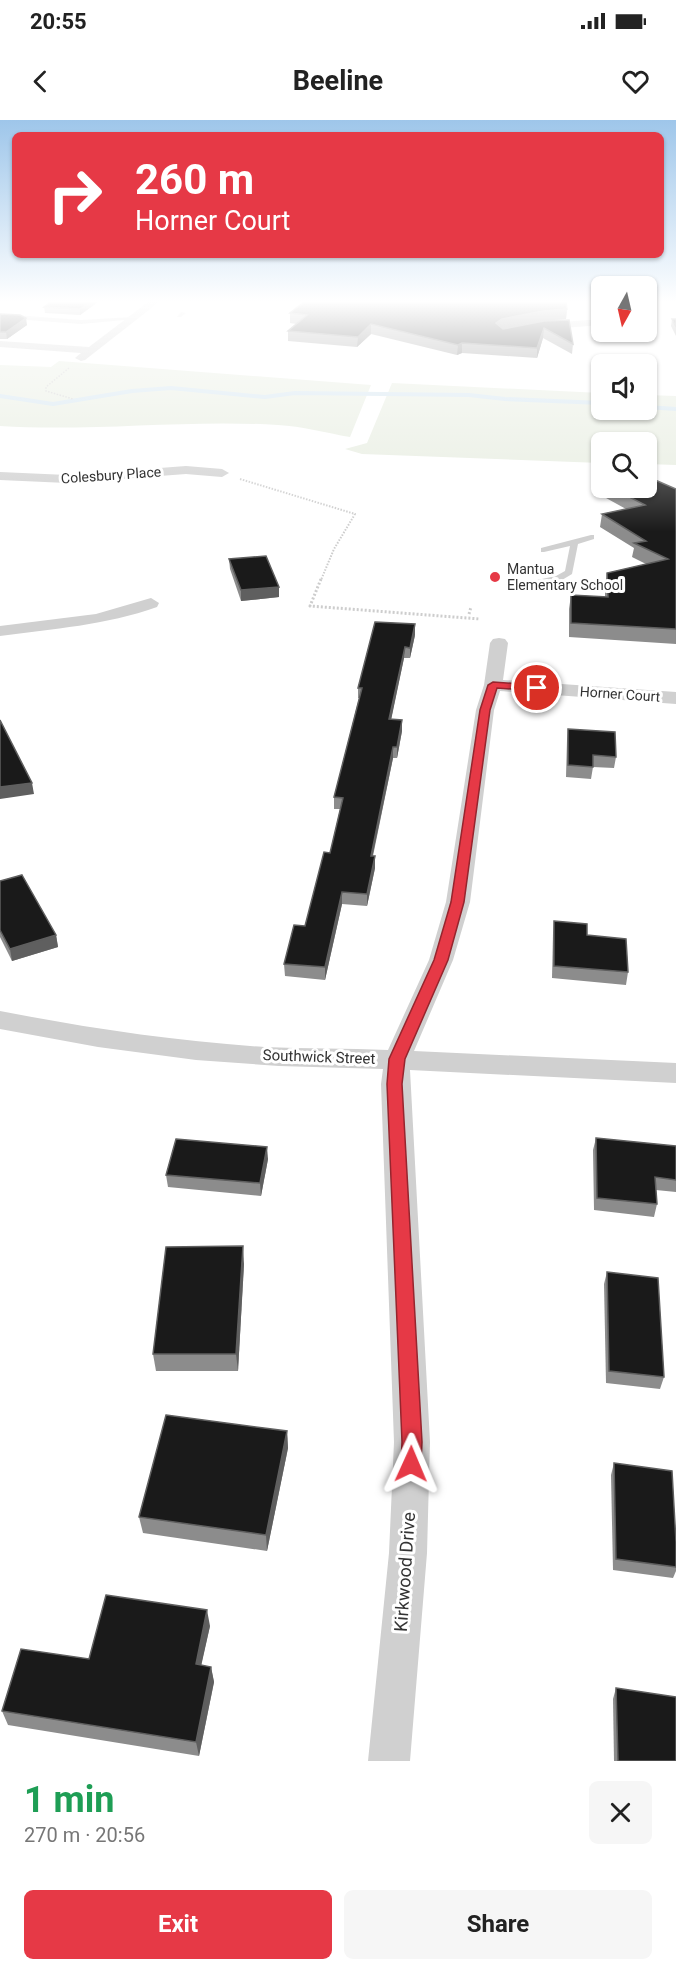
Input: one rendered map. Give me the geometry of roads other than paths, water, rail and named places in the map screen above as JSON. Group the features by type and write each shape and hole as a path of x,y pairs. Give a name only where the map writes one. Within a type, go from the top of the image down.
{"street":[{"name":"Colesbury Place","path":"0,476 67,479 186,470 222,473"},
{"path":"0,631 107,617 151,603"},
{"name":"Kirkwood Drive","path":"389,1761 408,1553 412,1442 395,1084 397,1059 441,960 458,902 485,710 493,685 500,643"},
{"name":"Horner Court","path":"493,685 676,698"},
{"name":"Southwick Street","path":"0,1020 129,1044 185,1050 264,1056 397,1059 463,1065 676,1072"}],"lane":[{"path":"544,550 591,537"},
{"path":"521,586 559,578 569,572 574,543"}],"waterway":[{"path":"0,396 53,404 132,391 171,388 265,397 295,393 469,395 591,403"},
{"path":"657,408 676,409"}],"place":[{"name":"Mantua Elementary School","path":"495,577"}]}
